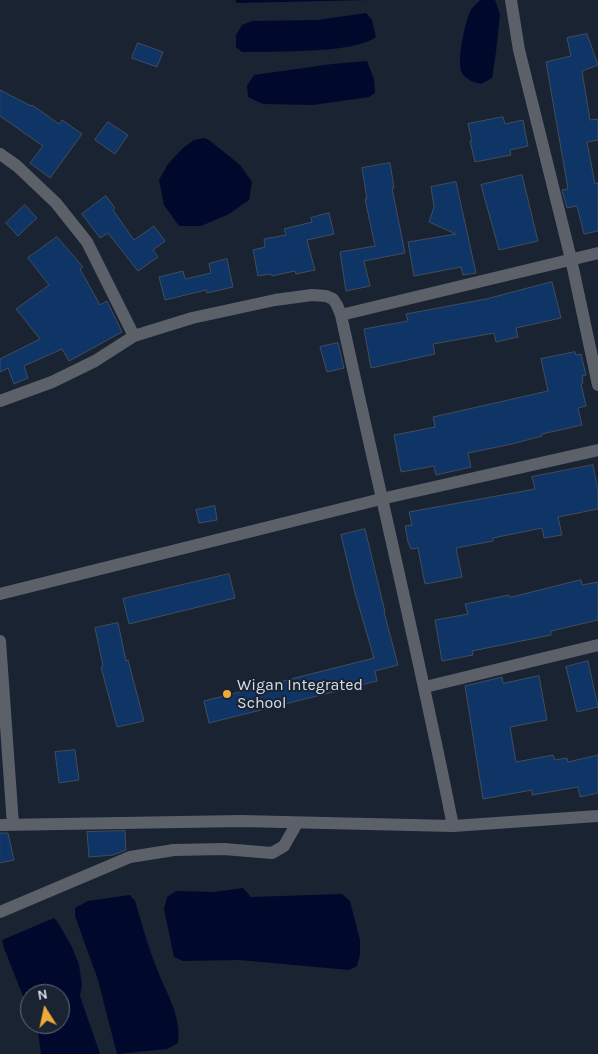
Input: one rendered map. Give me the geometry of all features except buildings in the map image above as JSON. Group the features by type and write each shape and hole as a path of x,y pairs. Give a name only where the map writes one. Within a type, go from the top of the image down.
{"street":[{"path":"511,0 519,50 571,259 598,385"},
{"path":"0,154 17,166 56,203 87,242 134,336"},
{"path":"341,315 598,253"},
{"path":"0,401 60,378 95,361 134,336 192,318 275,300 312,295 326,296 333,299 338,305 341,315 381,499 425,687 453,826"},
{"path":"0,594 381,499 598,450"},
{"path":"0,641 6,825 241,821 453,826 598,816"},
{"path":"425,687 598,645"},
{"path":"0,912 130,857 174,850 224,849 272,853 284,846 297,823"}],"water":[{"path":"235,0 368,0 237,3"},
{"path":"480,0 495,0 500,14 492,78 481,84 470,80 462,73 460,68 462,42 468,17"},
{"path":"366,13 372,20 376,37 350,46 312,51 242,52 236,47 236,35 242,25 252,21 318,20"},
{"path":"367,61 374,79 375,93 369,97 313,105 263,104 248,97 247,86 254,75"},
{"path":"204,138 240,165 252,182 249,200 229,214 201,226 179,226 164,205 159,180 168,164 183,148 194,140"},
{"path":"243,888 251,897 342,894 350,901 360,940 360,954 357,966 349,970 239,960 183,961 174,957 164,909 167,897 176,891 214,892"},
{"path":"130,895 135,901 151,952 172,1005 179,1033 178,1043 167,1049 117,1054 98,980 75,916 75,908 88,901"},
{"path":"54,918 57,921 72,947 79,965 82,985 80,996 100,1054 41,1054 38,1034 70,1034 70,984 20,984 20,989 2,940"}],"place":[{"name":"Wigan Integrated School","path":"227,694"}]}
